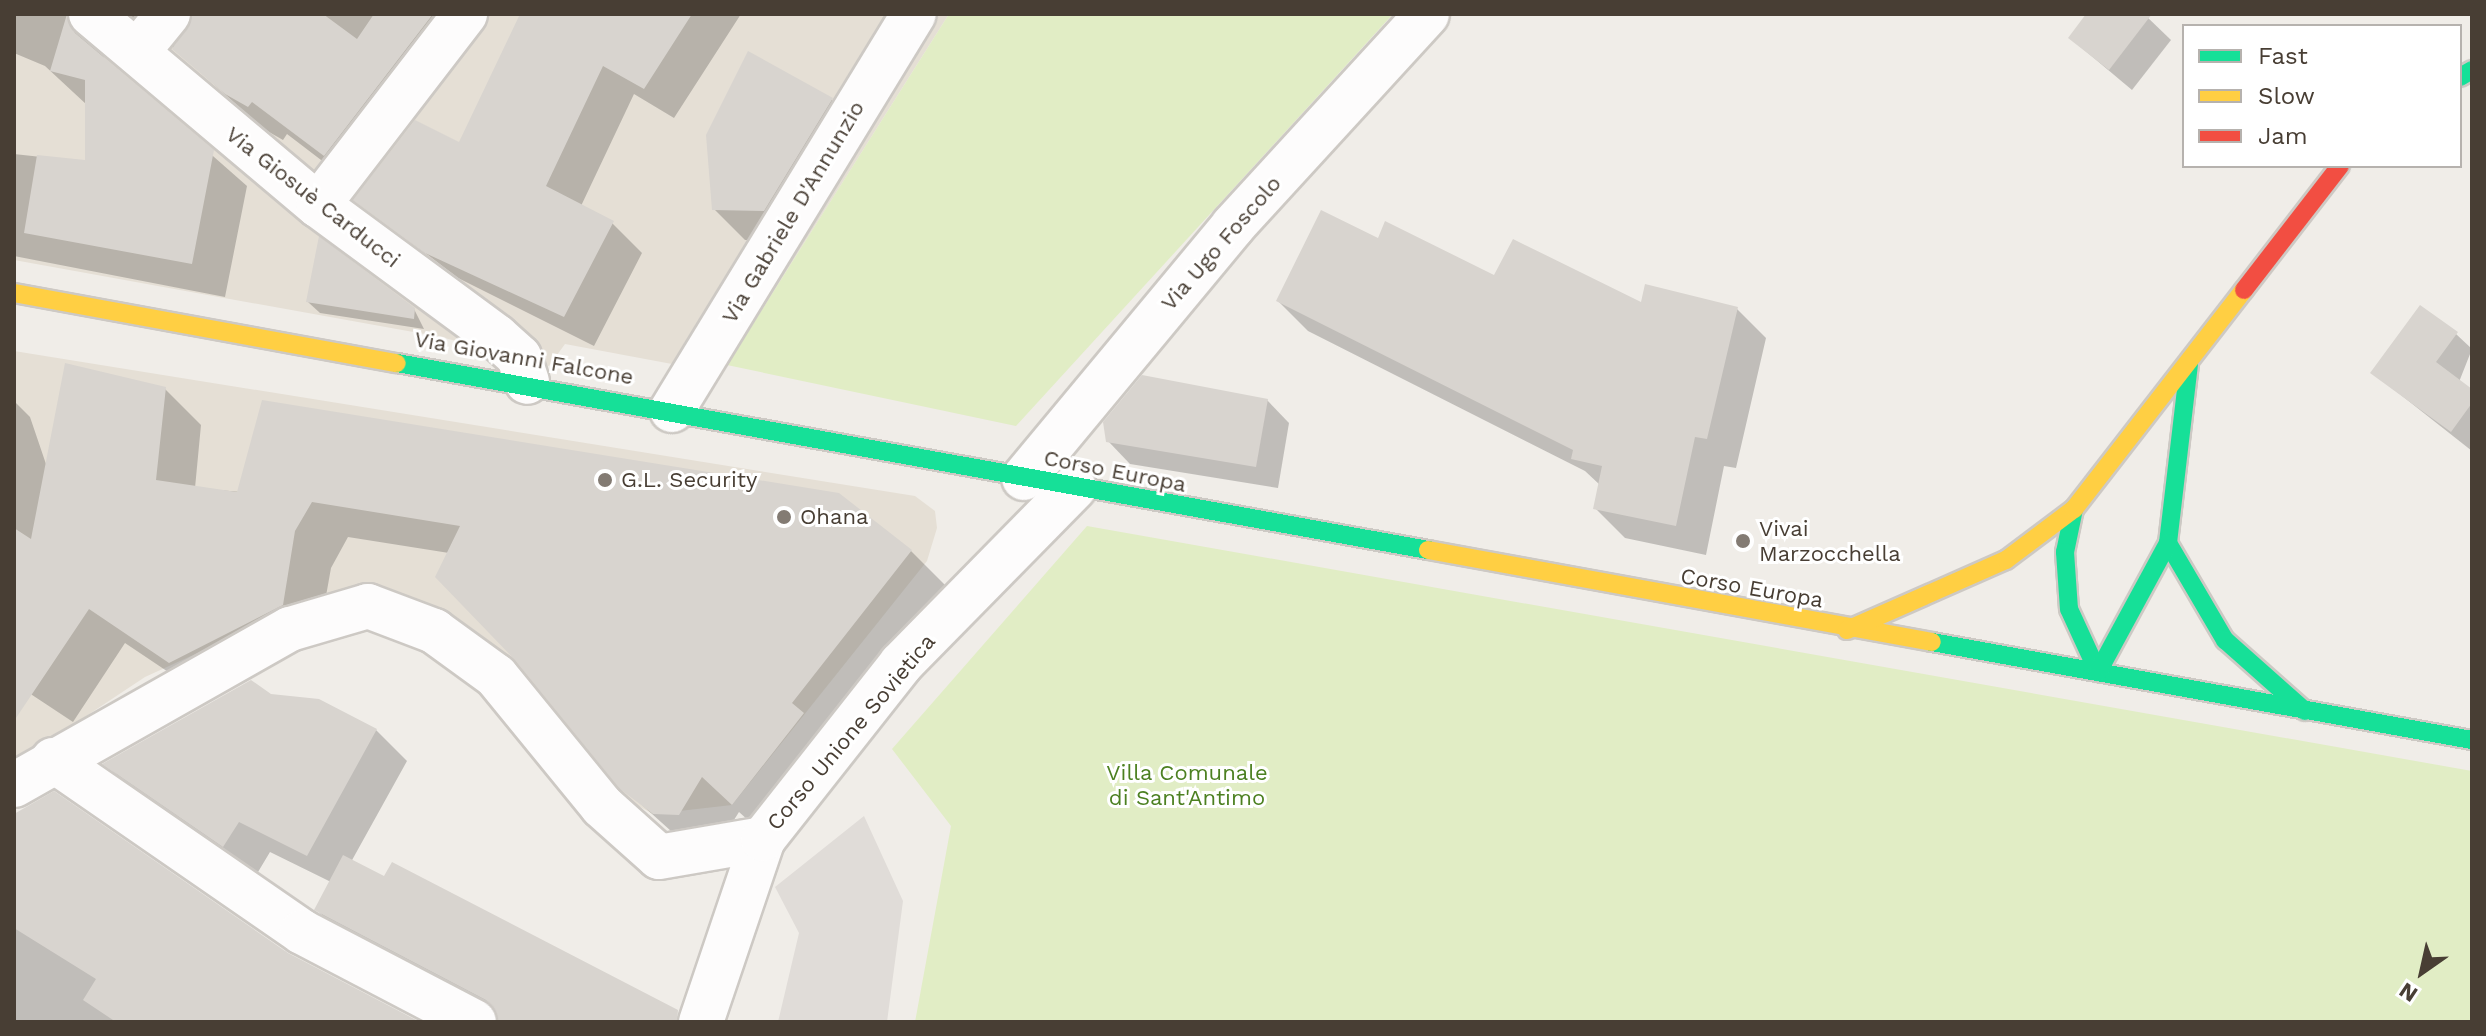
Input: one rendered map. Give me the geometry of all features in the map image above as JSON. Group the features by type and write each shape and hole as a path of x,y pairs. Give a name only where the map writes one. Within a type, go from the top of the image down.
{"main road":[{"path":"1847,630 2006,560 2074,509 2189,364 2257,264 2338,168"},
{"name":"Via Giovanni Falcone","path":"14,293 527,382 1024,478"},
{"path":"2098,672 2168,543 2189,364"},
{"name":"Corso Europa","path":"1024,478 1847,630 2472,740"},
{"path":"2074,509 2065,552 2069,609 2098,672"},
{"path":"2168,543 2225,640 2305,711"}],"street":[{"name":"Via Giosuè Carducci","path":"91,14 318,205 497,337 519,357 527,382"},
{"path":"137,52 168,14"},
{"path":"318,205 465,14"},
{"name":"Via Gabriele D'Annunzio","path":"672,410 914,14"},
{"name":"Via Ugo Foscolo","path":"1024,478 1233,226 1427,14"},
{"name":"Corso Unione Sovietica","path":"701,1022 763,839 901,664 1074,488"},
{"path":"14,785 53,760 290,629 368,606 434,631 496,676 602,806 659,857 763,839"},
{"path":"53,760 302,932 474,1022"}],"shaded area":[{"path":"14,14 949,14 727,365 672,364 565,344 549,366 441,337 14,260"},
{"path":"14,351 915,496 935,511 937,528 927,561 732,805 653,814 606,788 454,621 394,591 331,592 145,677 14,764"},
{"path":"864,816 903,901 887,1022 778,1022 799,933 775,887"}],"green space":[{"path":"949,14 1393,14 1016,426 727,365"},
{"name":"Villa Comunale di Sant'Antimo","path":"1087,526 2472,771 2472,1022 915,1022 951,826 892,749"}],"building":[{"path":"67,14 75,33 214,150 192,264 24,233 37,155 85,160 85,80 50,71"},
{"path":"192,14 323,14 357,39 374,14 433,14 324,156 252,102 248,107 225,94 172,49"},
{"path":"520,14 692,14 644,89 603,66 546,186 614,221 564,317 425,253 353,200 415,120 459,142"},
{"path":"2086,14 2152,14 2109,70 2068,38"},
{"path":"748,51 833,98 764,211 712,210 706,135"},
{"path":"1321,210 1378,238 1385,221 1494,275 1513,239 1641,302 1645,284 1738,307 1707,439 1695,437 1676,526 1593,509 1602,466 1571,459 1573,450 1276,301"},
{"path":"319,236 415,308 414,319 306,302"},
{"path":"2420,305 2458,332 2436,362 2472,389 2472,403 2451,432 2370,373"},
{"path":"65,363 166,387 156,480 237,492 262,400 839,493 912,550 792,703 804,713 732,805 702,777 679,815 653,814 620,789 515,660 435,577 460,526 312,502 295,531 283,605 169,663 89,609 14,721 14,528 31,539"},
{"path":"1142,375 1268,399 1256,467 1106,442 1103,422"},
{"path":"251,680 271,694 319,699 377,729 307,856 239,822 223,847 102,764"},
{"path":"54,791 288,953 420,1022 116,1022 83,1000 96,979 14,928 14,814"},
{"path":"343,855 384,876 392,862 678,1010 677,1022 499,1022 486,1000 314,910"}],"traffic: fast":[{"path":"2462,76 2472,70"},
{"path":"397,363 1428,550"},
{"path":"2189,364 2168,543 2225,640 2305,711"},
{"path":"2074,509 2065,552 2069,609 2098,672"},
{"path":"2098,672 2168,543"},
{"path":"1932,642 2472,740"}],"traffic: slow":[{"path":"1847,630 2006,560 2074,509 2244,290"},
{"path":"14,293 397,363"},
{"path":"1428,550 1932,642"}],"traffic: jam":[{"path":"2244,290 2338,168"}],"place":[{"name":"G.L. Security","path":"605,480"},
{"name":"Ohana","path":"784,517"},
{"name":"Vivai Marzocchella","path":"1743,541"}]}
